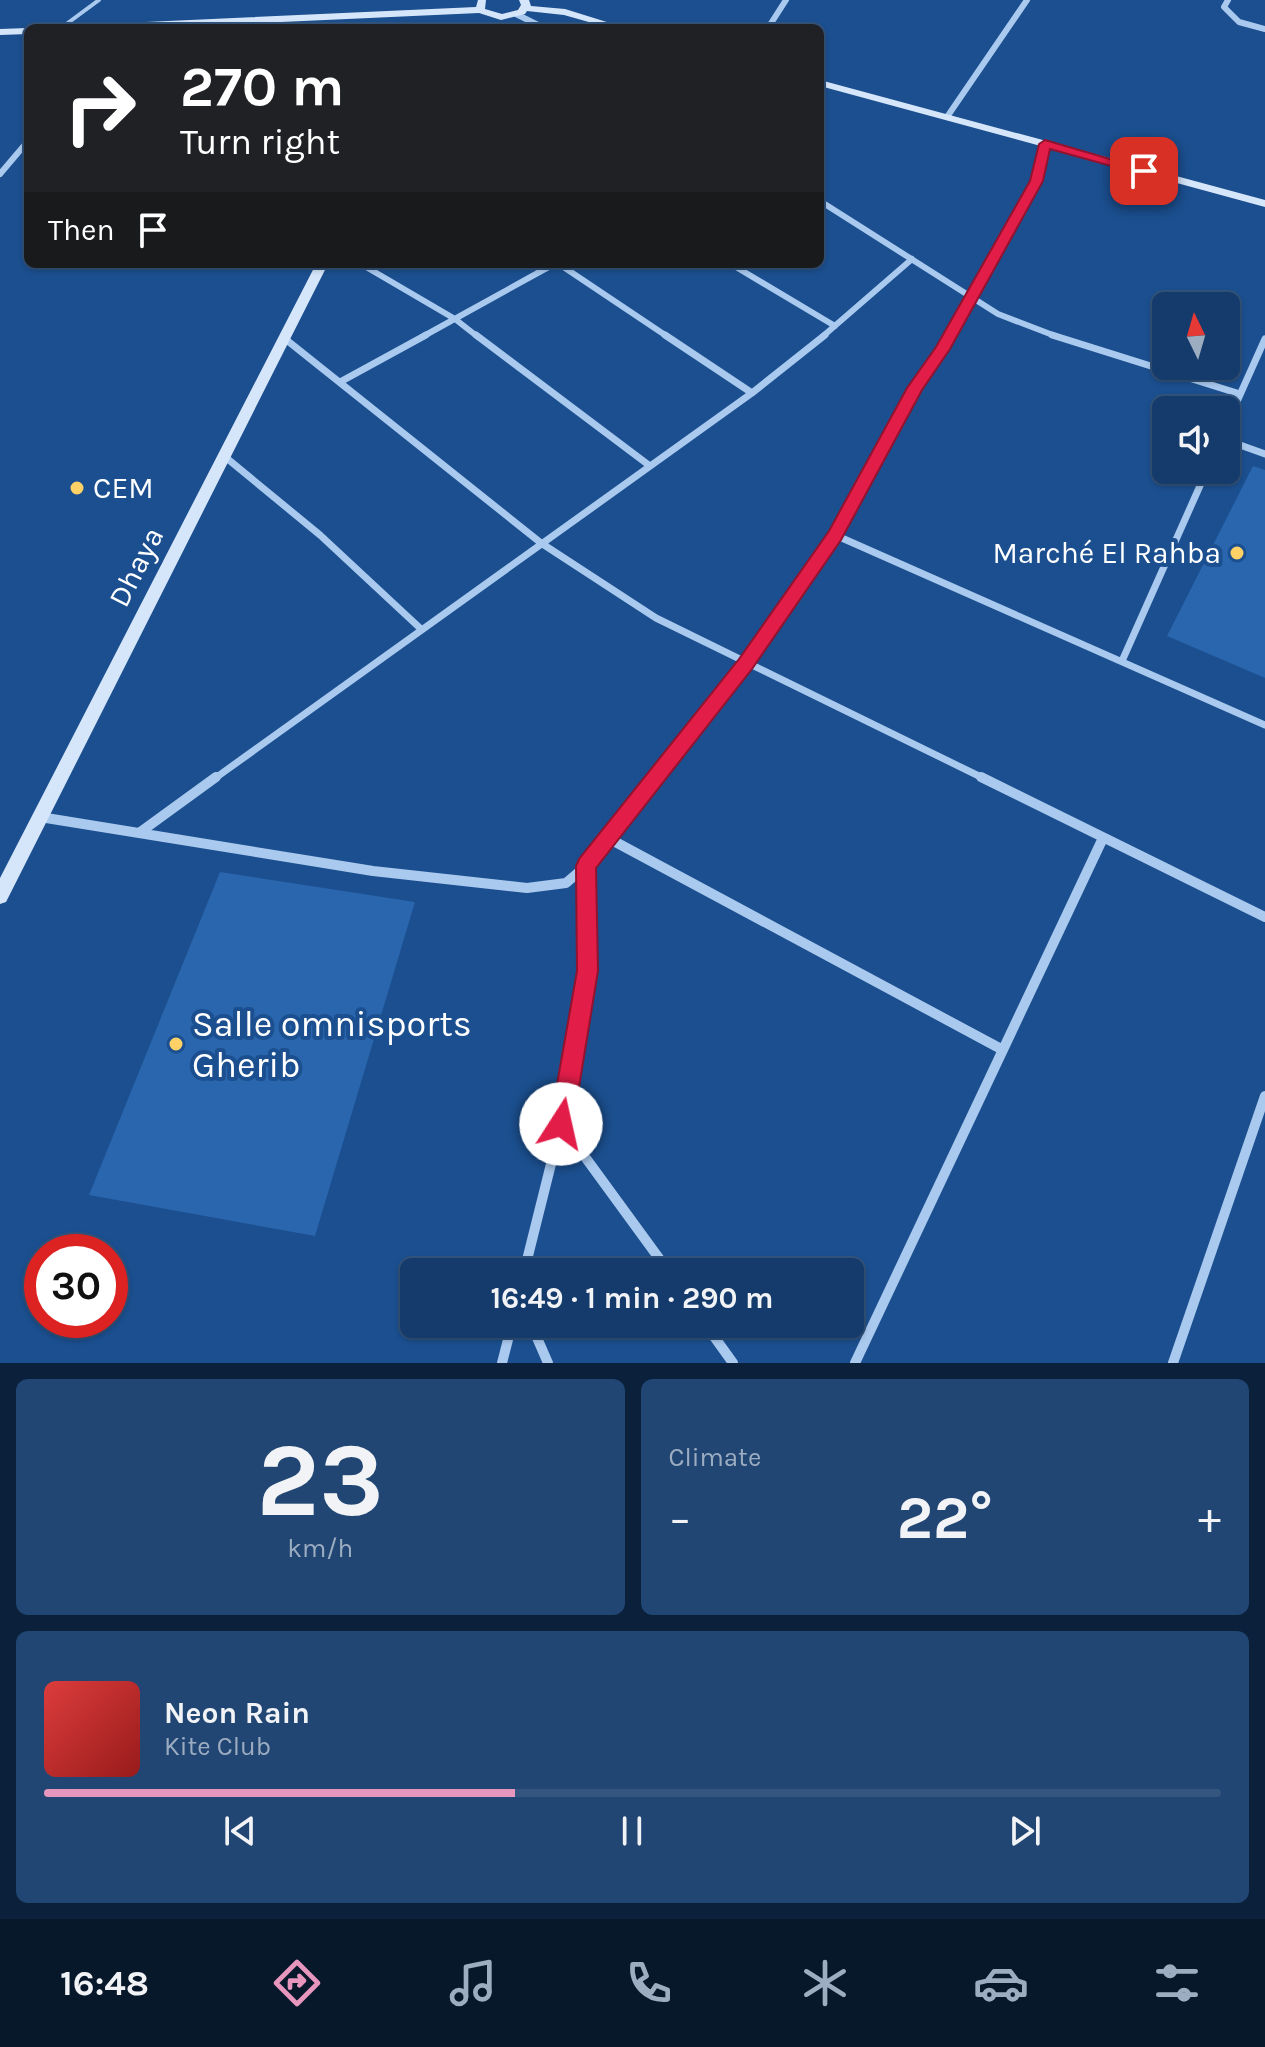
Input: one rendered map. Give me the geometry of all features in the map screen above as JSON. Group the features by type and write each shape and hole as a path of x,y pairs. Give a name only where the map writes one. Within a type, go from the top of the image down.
{"street":[{"path":"771,24 786,0"},
{"path":"947,117 1027,0"},
{"path":"1228,0 1224,7 1239,22 1265,29"},
{"path":"180,24 481,5 494,16 522,7 565,12 607,24"},
{"path":"522,7 540,24"},
{"path":"336,16 344,24"},
{"path":"0,32 24,31"},
{"path":"824,84 1265,204"},
{"path":"40,817 373,871 493,886 527,888 566,883 586,866 745,664 835,535 915,388 942,349 1036,181 1045,144"},
{"path":"0,174 24,146"},
{"path":"0,160 11,161"},
{"path":"824,204 970,296 1025,326 1240,394 1265,339"},
{"path":"139,833 752,393 912,259"},
{"name":"Dhaya","path":"0,896 320,268"},
{"path":"368,268 455,319 650,466"},
{"path":"340,382 550,268"},
{"path":"563,268 752,393"},
{"path":"738,268 835,326"},
{"path":"284,338 541,543 656,618 1265,917"},
{"path":"1240,445 1265,454"},
{"path":"224,456 320,535 421,629"},
{"path":"1122,661 1201,484"},
{"path":"835,535 1265,725"},
{"path":"608,838 1003,1050"},
{"path":"855,1363 1103,838"},
{"path":"528,1258 561,1124 588,971 586,866"},
{"path":"1173,1363 1265,1096"},
{"path":"561,1124 659,1258"},
{"path":"502,1363 508,1338"},
{"path":"537,1338 548,1363"},
{"path":"715,1338 733,1363"}],"lane":[{"path":"66,24 99,0"}],"building":[{"name":"Marché El Rahba","path":"1253,466 1265,470 1265,678 1167,636"},
{"path":"220,872 415,902 315,1236 89,1195"}],"place":[{"name":"CEM","path":"77,488"},
{"name":"Marché El Rahba","path":"1237,553"},
{"name":"Salle omnisports Gherib","path":"176,1044"}],"route":[{"path":"561,1124 588,971 586,866 745,664 835,535 915,388 942,349 1036,181 1045,144 1144,171"}]}
